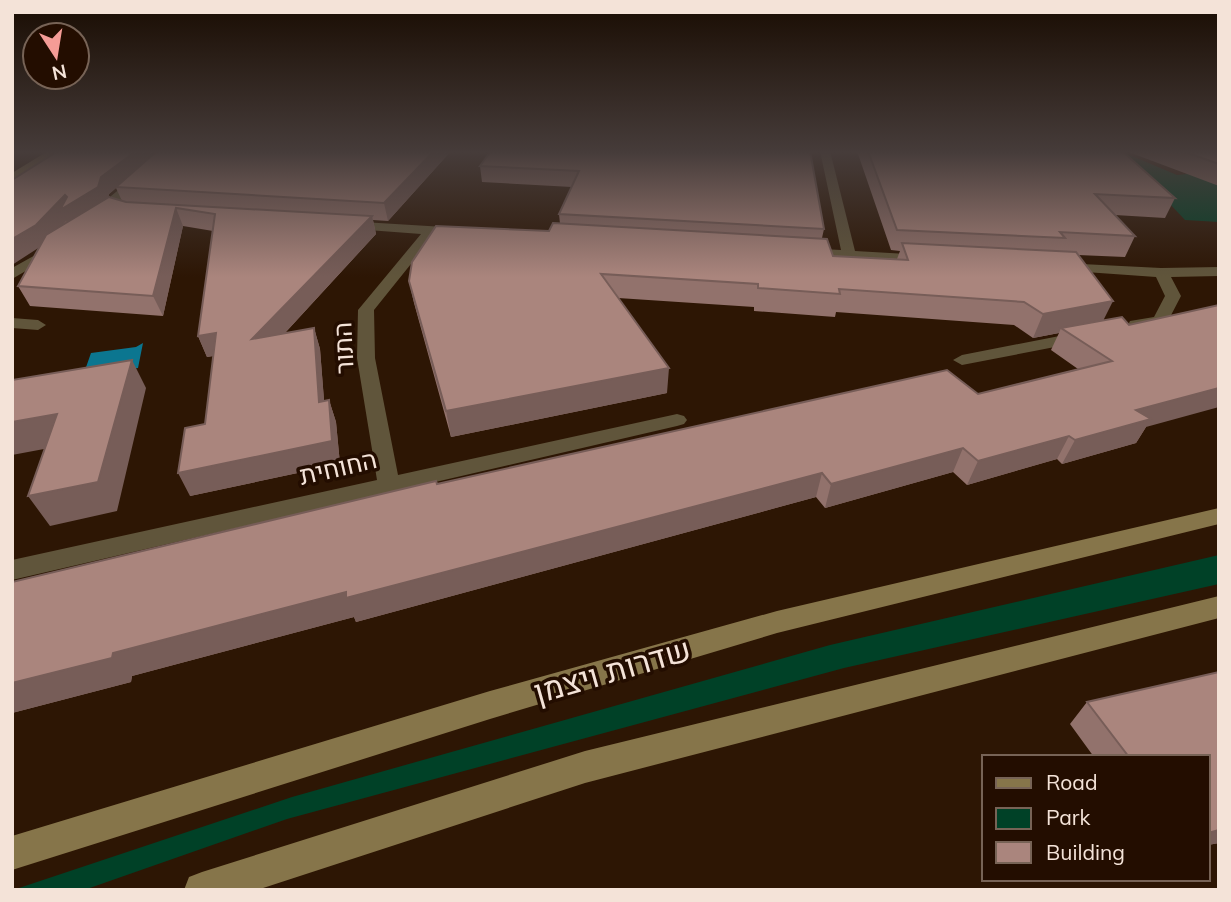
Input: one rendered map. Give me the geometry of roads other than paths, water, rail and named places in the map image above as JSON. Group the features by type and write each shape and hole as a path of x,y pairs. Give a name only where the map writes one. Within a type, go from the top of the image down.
{"street":[{"path":"122,193 115,199 110,211 148,213"},
{"path":"835,193 849,255"},
{"path":"336,225 482,233"},
{"name":"התור","path":"389,484 366,358 366,310 431,230"},
{"path":"12,275 65,241"},
{"path":"795,252 944,261"},
{"path":"1052,267 1161,273 1219,271"},
{"path":"1121,328 1160,321 1173,296 1161,273"},
{"path":"12,323 38,325"},
{"path":"962,360 1094,334"},
{"name":"החוחית","path":"12,570 677,420"},
{"name":"שדרות ויצמן","path":"12,853 490,705 777,622 1219,516"},
{"path":"202,890 585,767 1219,607"}],"water":[{"path":"143,343 138,368 84,373 91,353 136,347"}]}
